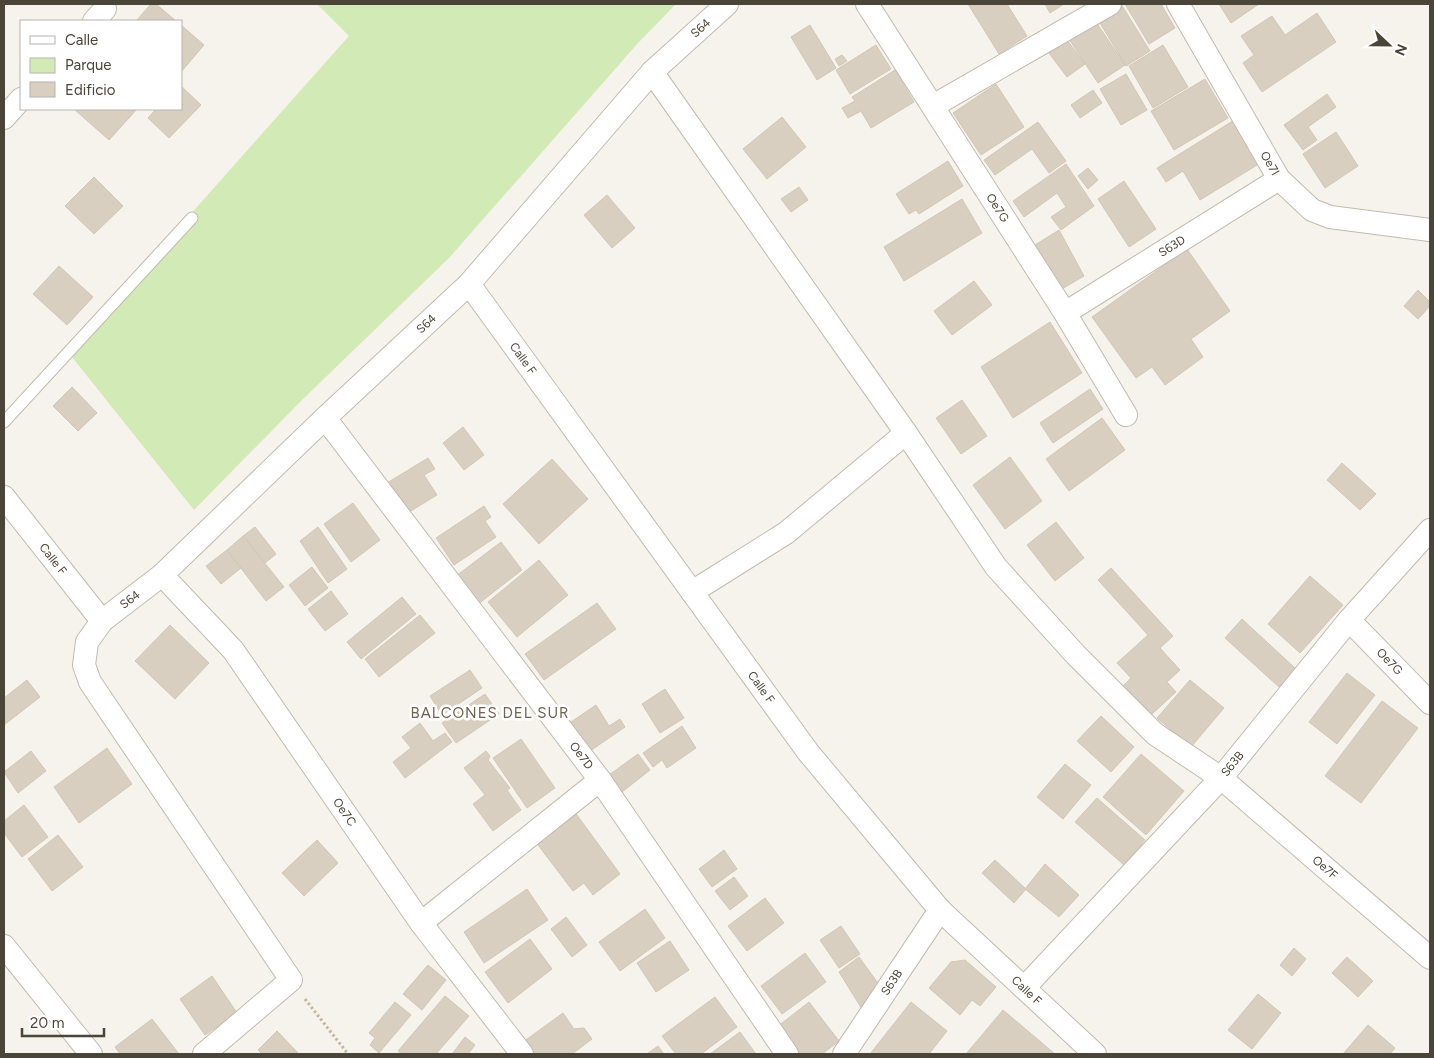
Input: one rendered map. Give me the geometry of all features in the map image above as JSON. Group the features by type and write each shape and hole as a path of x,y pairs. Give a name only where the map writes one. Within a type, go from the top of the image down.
{"street":[{"name":"S64","path":"291,980 90,682 84,665 87,642 102,621 162,575 325,418 470,284 652,72 727,4"},
{"name":"Oe7G","path":"867,4 1065,313 1126,415"},
{"path":"934,106 1110,4"},
{"name":"Oe7I","path":"1178,4 1279,179 1312,210 1330,217 1430,230"},
{"name":"Oe7F","path":"652,72 906,433 996,567 1069,647 1155,734 1221,778 1430,958"},
{"path":"4,118 20,100"},
{"name":"S63D","path":"1065,313 1279,179"},
{"name":"Calle F","path":"470,284 808,752 940,910 1095,1054"},
{"name":"Oe7D","path":"325,418 600,780 787,1054"},
{"path":"692,592 786,534 906,433"},
{"name":"Calle F","path":"7,507 102,621"},
{"name":"S63B","path":"1024,988 1221,778 1349,620 1430,530"},
{"name":"Oe7C","path":"162,575 233,650 421,922 522,1054"},
{"name":"Oe7G","path":"1349,620 1430,703"},
{"path":"421,922 600,780"},
{"name":"S63B","path":"851,1052 940,910"},
{"path":"4,946 91,1054"},
{"path":"204,1054 291,980"}],"lane":[{"path":"4,422 192,218"}],"path":[{"path":"291,980 348,1054"}],"green space":[{"path":"317,4 676,4 638,43 449,258 301,401 194,510 68,352 349,36"}],"building":[{"path":"151,4 156,4 175,20 137,20"},
{"path":"968,4 1007,4 1027,36 999,54"},
{"path":"1045,4 1064,4 1050,13"},
{"path":"1121,4 1150,51 1126,66 1097,18"},
{"path":"1125,4 1161,4 1175,28 1149,44"},
{"path":"1219,4 1259,4 1231,23"},
{"path":"1317,13 1336,42 1262,92 1243,63 1254,55 1241,36 1272,16 1285,35"},
{"path":"1096,22 1125,65 1098,83 1069,39"},
{"path":"810,25 836,68 817,80 791,37"},
{"path":"182,26 204,45 182,71"},
{"path":"1067,40 1085,64 1067,77 1049,53"},
{"path":"876,45 891,69 850,94 836,70"},
{"path":"1163,45 1188,87 1153,108 1129,66"},
{"path":"842,55 847,61 839,66 835,59"},
{"path":"895,70 914,102 871,128 861,111 848,118 842,108 855,101 852,97"},
{"path":"1126,74 1147,110 1121,125 1100,89"},
{"path":"1205,79 1228,118 1174,150 1151,111"},
{"path":"996,84 1024,127 981,155 953,113"},
{"path":"182,87 201,105 169,138 148,118 155,110 182,110"},
{"path":"1093,90 1102,103 1080,118 1071,105"},
{"path":"1327,94 1336,107 1308,127 1317,140 1303,150 1284,125"},
{"path":"75,110 136,110 109,140"},
{"path":"782,117 806,147 767,179 743,149"},
{"path":"1236,119 1262,162 1200,200 1183,171 1166,182 1157,168"},
{"path":"1038,122 1066,161 1049,173 1032,149 995,175 984,160"},
{"path":"1336,132 1358,166 1325,188 1303,154"},
{"path":"948,161 963,186 919,214 916,210 909,214 896,194"},
{"path":"1066,164 1094,206 1061,230 1051,217 1066,207 1057,193 1024,217 1013,201"},
{"path":"1088,168 1098,180 1088,189 1078,176"},
{"path":"94,177 123,206 94,234 65,206"},
{"path":"1124,181 1156,229 1129,247 1098,199"},
{"path":"799,187 808,200 791,212 781,199"},
{"path":"607,195 635,228 612,248 584,215"},
{"path":"962,199 982,233 904,281 884,247"},
{"path":"1059,230 1084,276 1060,290 1035,245"},
{"path":"1187,249 1230,311 1191,339 1203,357 1165,385 1152,367 1136,378 1092,317"},
{"path":"59,266 93,297 67,325 33,294"},
{"path":"974,281 992,305 952,335 934,311"},
{"path":"1418,290 1430,302 1430,306 1418,319 1404,306"},
{"path":"1050,322 1082,373 1013,418 981,367"},
{"path":"72,387 97,413 78,431 53,406"},
{"path":"1090,389 1103,409 1053,443 1040,423"},
{"path":"962,400 987,436 961,454 936,418"},
{"path":"1102,418 1125,450 1069,491 1046,459"},
{"path":"463,427 484,455 464,470 443,443"},
{"path":"1010,457 1042,501 1005,529 973,485"},
{"path":"428,458 435,469 424,475 437,495 406,514 387,483"},
{"path":"552,459 588,499 539,544 503,504"},
{"path":"1342,463 1376,494 1360,510 1327,480"},
{"path":"353,503 380,540 351,562 324,524"},
{"path":"484,506 491,517 485,521 496,537 454,565 436,538"},
{"path":"1056,522 1084,558 1055,581 1027,545"},
{"path":"255,527 276,554 265,563 243,536"},
{"path":"318,527 347,569 328,583 300,541"},
{"path":"243,536 284,587 266,601 227,550"},
{"path":"501,542 522,570 473,608 452,579"},
{"path":"227,550 241,568 221,584 206,566"},
{"path":"539,560 568,595 517,637 488,602"},
{"path":"312,567 328,588 305,606 289,585"},
{"path":"1111,568 1173,636 1160,648 1180,670 1167,682 1176,692 1150,716 1123,686 1131,678 1117,663 1148,635 1098,580"},
{"path":"1310,576 1343,605 1300,653 1268,624"},
{"path":"331,591 348,614 325,631 308,609"},
{"path":"402,597 416,614 361,659 347,642"},
{"path":"597,603 616,629 544,680 525,654"},
{"path":"420,615 435,633 379,677 365,659"},
{"path":"1242,619 1296,669 1279,687 1225,638"},
{"path":"170,625 209,663 175,699 135,661"},
{"path":"470,670 482,688 442,715 430,696"},
{"path":"1347,673 1375,695 1337,744 1309,722"},
{"path":"27,680 40,697 4,725 4,698"},
{"path":"1190,680 1224,708 1191,747 1157,718"},
{"path":"665,689 684,718 660,733 642,704"},
{"path":"485,694 499,714 456,743 442,723"},
{"path":"1382,701 1418,728 1361,803 1325,776"},
{"path":"596,705 609,726 620,719 625,727 587,753 568,724"},
{"path":"1101,716 1134,747 1111,772 1077,741"},
{"path":"420,723 433,741 445,733 452,742 405,778 393,762 411,748 402,737"},
{"path":"682,726 696,748 667,768 662,760 653,767 643,753"},
{"path":"521,739 555,788 527,808 493,758"},
{"path":"107,748 132,784 79,823 54,787"},
{"path":"31,751 46,771 18,793 4,772"},
{"path":"486,751 490,756 488,760 510,788 507,790 521,810 493,831 473,804 485,795 464,768"},
{"path":"638,754 650,770 622,792 609,775"},
{"path":"1141,754 1184,791 1146,835 1103,797"},
{"path":"1065,764 1091,785 1063,819 1037,797"},
{"path":"1097,798 1145,840 1124,865 1075,822"},
{"path":"24,805 48,837 22,857 4,833 4,821"},
{"path":"574,811 620,874 593,895 584,883 573,891 535,841"},
{"path":"58,835 83,867 52,891 28,859"},
{"path":"317,840 338,863 304,896 282,873"},
{"path":"724,850 737,869 712,887 699,869"},
{"path":"995,860 1026,889 1014,903 982,873"},
{"path":"1045,864 1079,895 1059,917 1025,889"},
{"path":"734,877 748,896 730,910 715,891"},
{"path":"527,889 548,920 484,963 464,932"},
{"path":"765,898 784,923 747,951 728,926"},
{"path":"645,909 665,938 620,971 599,942"},
{"path":"566,917 587,945 572,957 551,929"},
{"path":"841,926 860,954 839,968 820,940"},
{"path":"530,939 552,969 508,1003 485,972"},
{"path":"670,941 689,970 656,992 637,963"},
{"path":"1294,948 1306,959 1292,976 1280,965"},
{"path":"805,953 826,982 782,1014 761,986"},
{"path":"859,957 880,986 862,1009 839,972"},
{"path":"1347,957 1373,981 1358,997 1332,973"},
{"path":"965,960 996,987 980,1006 972,1000 960,1015 929,988 951,962"},
{"path":"428,965 446,980 422,1010 403,994"},
{"path":"212,976 237,1013 205,1035 180,999"},
{"path":"1258,994 1281,1013 1252,1049 1228,1030"},
{"path":"445,996 469,1016 436,1054 402,1054 398,1051"},
{"path":"715,997 737,1027 701,1054 676,1054 662,1036"},
{"path":"395,1002 411,1015 379,1053 370,1045 375,1038 369,1033"},
{"path":"809,1002 839,1041 822,1054 798,1054 777,1027"},
{"path":"911,1002 947,1031 929,1054 870,1054"},
{"path":"1003,1010 1055,1054 966,1054"},
{"path":"563,1013 574,1029 584,1028 592,1039 572,1054 532,1054 523,1042"},
{"path":"152,1019 179,1054 120,1054 115,1047"},
{"path":"1368,1025 1395,1048 1390,1054 1343,1054"},
{"path":"277,1031 299,1054 262,1054 258,1050"},
{"path":"740,1032 756,1054 710,1054"},
{"path":"465,1037 475,1045 468,1054 452,1054"},
{"path":"658,1046 664,1054 647,1054"}],"district":[{"name":"BALCONES DEL SUR","path":"490,713"}]}
